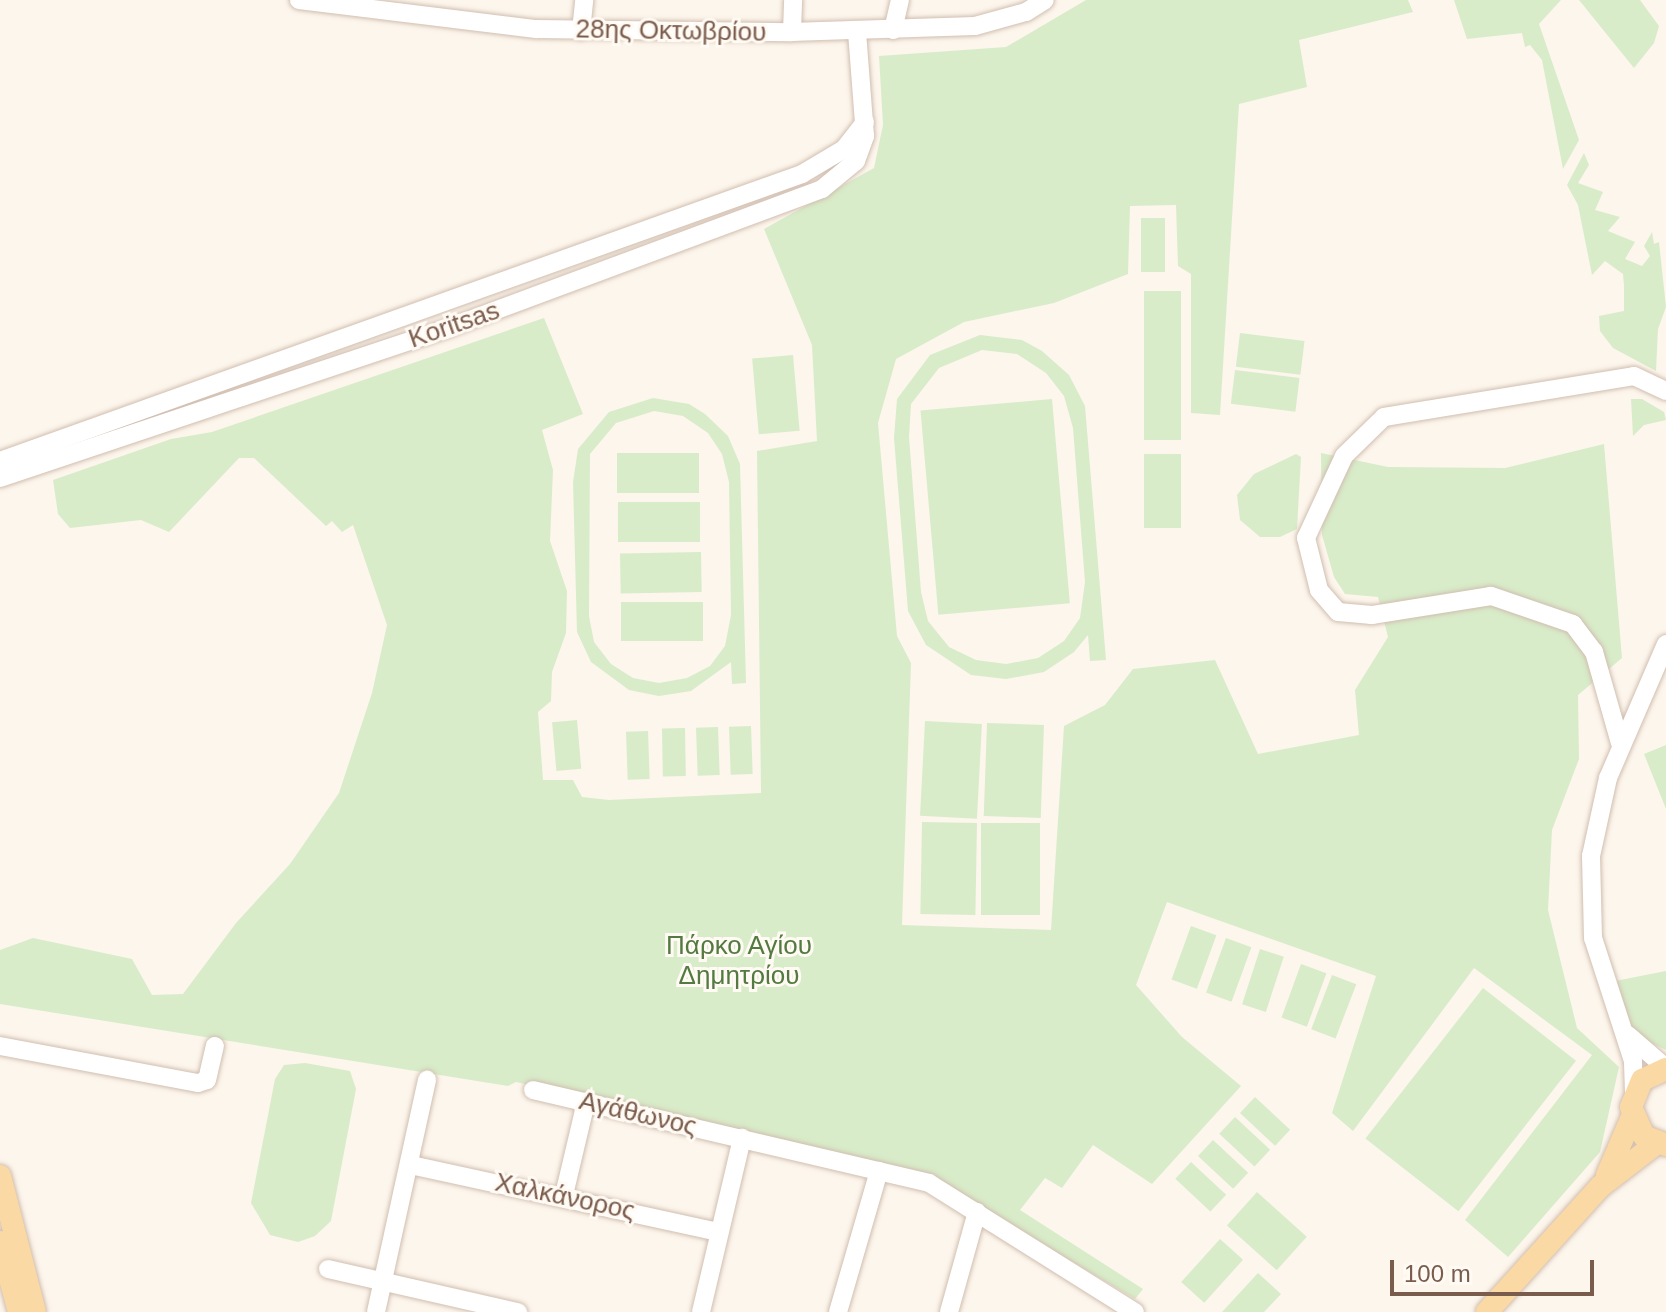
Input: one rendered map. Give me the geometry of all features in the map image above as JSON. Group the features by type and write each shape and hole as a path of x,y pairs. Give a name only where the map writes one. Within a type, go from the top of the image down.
{"main road":[{"path":"1601,1186 1632,1117 1634,1092 1648,1076 1666,1069"},
{"path":"1632,1117 1644,1136 1662,1144"},
{"path":"1487,1312 1601,1186 1662,1144"},
{"path":"0,1176 35,1312"},
{"path":"0,1242 19,1312"}],"street":[{"name":"28ης Οκτωβρίου","path":"299,0 429,19 581,31 792,32 857,32 997,23 1041,1"},
{"path":"581,31 584,0"},
{"path":"792,32 793,0"},
{"path":"893,30 900,0"},
{"name":"Koritsas","path":"0,478 451,327 798,200 847,171 861,150 866,120 857,32"},
{"name":"Koritsas","path":"0,461 234,373 810,171 844,149 866,120"},
{"path":"1620,743 1594,652 1573,624 1491,596 1372,615 1338,612 1319,590 1306,538 1344,456 1384,417 1634,376 1666,391"},
{"path":"1634,1092 1633,1061 1598,961 1589,904 1596,825 1620,743 1666,644"},
{"path":"1617,1019 1642,1053 1666,1069"},
{"path":"0,1046 99,1069 198,1083 207,1080 215,1046"},
{"path":"376,1312 411,1165 427,1080"},
{"name":"Αγάθωνος","path":"533,1090 929,1183 977,1212 1112,1306 1135,1312"},
{"path":"564,1195 586,1102"},
{"path":"701,1312 742,1138"},
{"name":"Χαλκάνορος","path":"411,1165 564,1195 719,1232"},
{"path":"838,1312 879,1171"},
{"path":"949,1312 977,1212"},
{"path":"328,1269 384,1278 483,1307 518,1312"}],"green space":[{"name":"Πάρκο Αγίου Δημητρίου","path":"1086,0 1408,0 1413,12 1299,40 1307,87 1239,104 1220,415 1191,413 1191,274 1178,266 1176,205 1130,206 1128,274 1054,303 964,322 896,359 878,423 897,636 911,663 902,925 1051,930 1064,726 1105,705 1133,669 1215,660 1258,754 1359,735 1355,690 1388,637 1378,597 1345,594 1334,577 1322,535 1321,453 1388,467 1505,468 1604,444 1622,658 1578,695 1579,759 1552,830 1548,910 1577,1028 1619,1067 1600,1152 1508,1257 1465,1220 1592,1055 1474,968 1353,1131 1332,1113 1376,976 1167,902 1136,985 1182,1037 1241,1086 1152,1184 1093,1145 1062,1188 1045,1178 1020,1210 1143,1289 1135,1299 926,1175 516,1082 508,1086 0,1004 0,950 33,938 132,959 152,995 183,994 236,923 290,864 339,793 372,693 387,625 353,525 342,532 332,521 326,526 254,458 239,458 169,532 141,520 70,528 58,514 53,480 171,439 212,432 544,318 583,414 542,430 553,470 550,541 567,591 566,633 552,672 551,701 538,712 543,780 573,780 582,797 609,800 761,793 757,451 817,441 812,345 764,229 874,168 883,125 879,56 1006,47"},
{"path":"1454,0 1561,0 1539,24 1579,140 1563,169 1542,60 1530,45 1525,47 1522,33 1467,39"},
{"path":"1579,0 1640,0 1659,26 1654,43 1634,68"},
{"path":"1584,153 1589,165 1578,183 1603,192 1595,210 1620,217 1608,231 1635,242 1625,259 1642,266 1650,256 1644,246 1652,232 1654,244 1659,242 1666,307 1658,329 1656,371 1613,348 1600,331 1599,316 1624,311 1623,274 1605,261 1592,275 1578,205 1567,185"},
{"path":"1141,218 1165,218 1165,272 1141,272"},
{"path":"1144,291 1181,291 1181,440 1144,440"},
{"path":"1240,333 1305,341 1300,375 1236,367"},
{"path":"980,335 1022,340 1042,351 1069,375 1085,406 1106,660 1090,661 1088,635 1074,652 1044,672 1006,679 971,675 926,645 908,611 894,438 897,399 930,355","holes":["982,350 1017,354 1046,373 1064,396 1073,428 1085,582 1080,618 1064,641 1038,658 1006,664 976,660 949,647 928,621 921,592 909,437 911,404 939,368"]},
{"path":"793,355 800,431 759,434 752,359"},
{"path":"1235,370 1300,378 1295,412 1231,404"},
{"path":"653,398 689,404 705,414 728,436 740,464 746,683 732,684 731,662 691,691 659,696 629,690 591,662 577,632 573,482 578,449 609,412","holes":["654,411 683,416 708,433 722,454 729,482 731,615 725,646 710,666 687,678 659,683 633,678 611,664 594,642 589,616 590,454 616,423"]},
{"path":"1052,399 1070,603 938,615 921,411"},
{"path":"1631,399 1642,399 1664,412 1666,420 1644,425 1633,436"},
{"path":"617,453 699,453 699,493 617,493"},
{"path":"1144,454 1181,454 1181,528 1144,528"},
{"path":"1296,454 1301,457 1297,529 1280,537 1260,537 1240,520 1237,495 1254,474"},
{"path":"618,502 700,502 700,542 618,542"},
{"path":"701,552 702,592 621,593 620,553"},
{"path":"621,602 703,602 703,641 621,641"},
{"path":"577,720 581,769 556,771 552,722"},
{"path":"925,721 982,724 977,819 920,816"},
{"path":"987,723 1044,725 1041,818 984,816"},
{"path":"751,726 753,774 731,775 729,727"},
{"path":"718,727 720,775 698,776 696,728"},
{"path":"662,728 685,728 686,776 663,776"},
{"path":"648,731 650,779 628,780 626,732"},
{"path":"1666,745 1666,809 1644,754"},
{"path":"922,822 977,823 975,915 920,914"},
{"path":"981,823 1040,823 1040,915 981,915"},
{"path":"1191,926 1216,935 1197,989 1172,980"},
{"path":"1226,938 1251,947 1232,1002 1206,993"},
{"path":"1260,949 1284,957 1266,1012 1242,1004"},
{"path":"1301,964 1326,973 1307,1027 1282,1018"},
{"path":"1666,971 1666,1050 1634,1035 1610,982"},
{"path":"1332,975 1356,984 1335,1038 1311,1029"},
{"path":"1483,988 1576,1061 1458,1211 1365,1139"},
{"path":"305,1063 350,1071 356,1089 331,1221 315,1236 298,1242 270,1235 251,1203 275,1079 284,1065"},
{"path":"1255,1097 1290,1130 1275,1146 1240,1113"},
{"path":"1235,1117 1270,1150 1254,1167 1219,1134"},
{"path":"1213,1140 1248,1173 1233,1189 1198,1156"},
{"path":"1191,1162 1226,1195 1210,1212 1175,1179"},
{"path":"1257,1192 1307,1237 1277,1270 1227,1225"},
{"path":"1220,1239 1243,1260 1204,1303 1181,1282"},
{"path":"1258,1273 1281,1294 1264,1312 1222,1312"}]}
